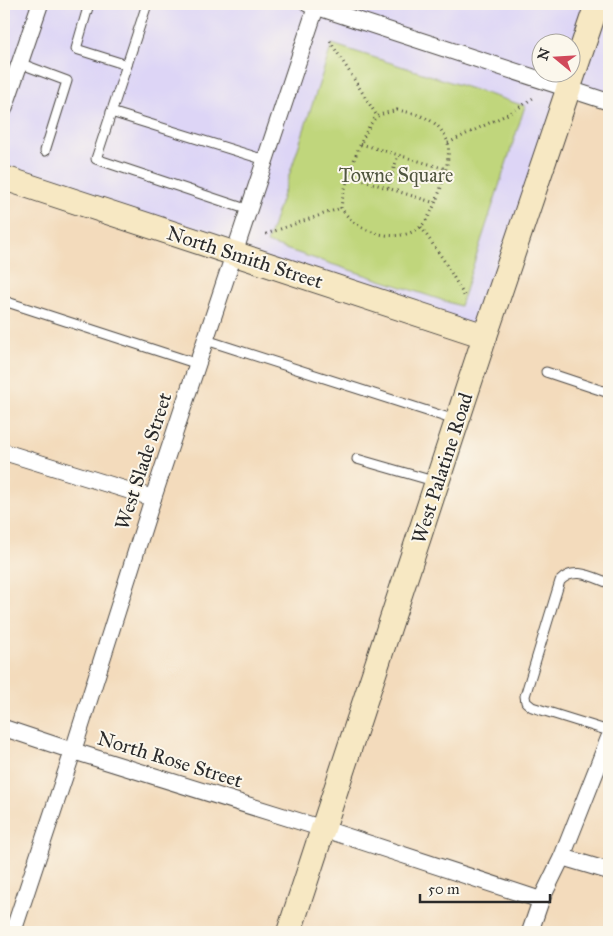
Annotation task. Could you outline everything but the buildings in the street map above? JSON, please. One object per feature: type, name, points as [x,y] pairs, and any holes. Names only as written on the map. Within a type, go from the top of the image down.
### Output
[{"type":"main road","name":"West Palatine Road","points":[[289,932],[457,420],[597,4]]},
{"type":"main road","name":"North Smith Street","points":[[4,178],[485,336]]},
{"type":"street","points":[[4,109],[40,4]]},
{"type":"street","points":[[314,5],[609,102]]},
{"type":"street","name":"West Slade Street","points":[[12,932],[73,751],[153,498],[249,210],[314,5]]},
{"type":"street","points":[[4,452],[153,498]]},
{"type":"street","name":"North Rose Street","points":[[4,728],[541,900]]},
{"type":"street","points":[[530,932],[541,900],[562,857],[607,748]]},
{"type":"street","points":[[562,857],[609,871]]},
{"type":"lane","points":[[90,4],[76,49],[127,65]]},
{"type":"lane","points":[[147,4],[96,159],[249,210]]},
{"type":"lane","points":[[19,64],[67,82],[45,152]]},
{"type":"lane","points":[[111,112],[265,160]]},
{"type":"lane","points":[[4,301],[198,364]]},
{"type":"lane","points":[[206,340],[457,420]]},
{"type":"lane","points":[[546,372],[609,393]]},
{"type":"lane","points":[[357,459],[437,482]]},
{"type":"lane","points":[[609,583],[573,573],[566,575],[560,581],[525,696],[526,702],[532,707],[609,731]]},
{"type":"path","points":[[330,41],[377,116]]},
{"type":"path","points":[[448,143],[514,111],[536,96]]},
{"type":"path","points":[[396,110],[418,113],[441,130],[448,143],[446,169],[435,203],[421,227],[402,235],[387,236],[352,221],[341,208],[342,196],[361,144],[368,128],[377,116],[396,110]]},
{"type":"path","points":[[361,144],[446,169]]},
{"type":"path","points":[[388,188],[398,155]]},
{"type":"path","points":[[349,176],[435,203]]},
{"type":"path","points":[[266,234],[341,208]]},
{"type":"path","points":[[421,227],[446,262],[466,299]]},
{"type":"shaded area","points":[[4,4],[609,4],[609,102],[569,88],[485,336],[4,178]]},
{"type":"green space","name":"Towne Square","points":[[332,44],[525,106],[460,306],[267,243]]}]
